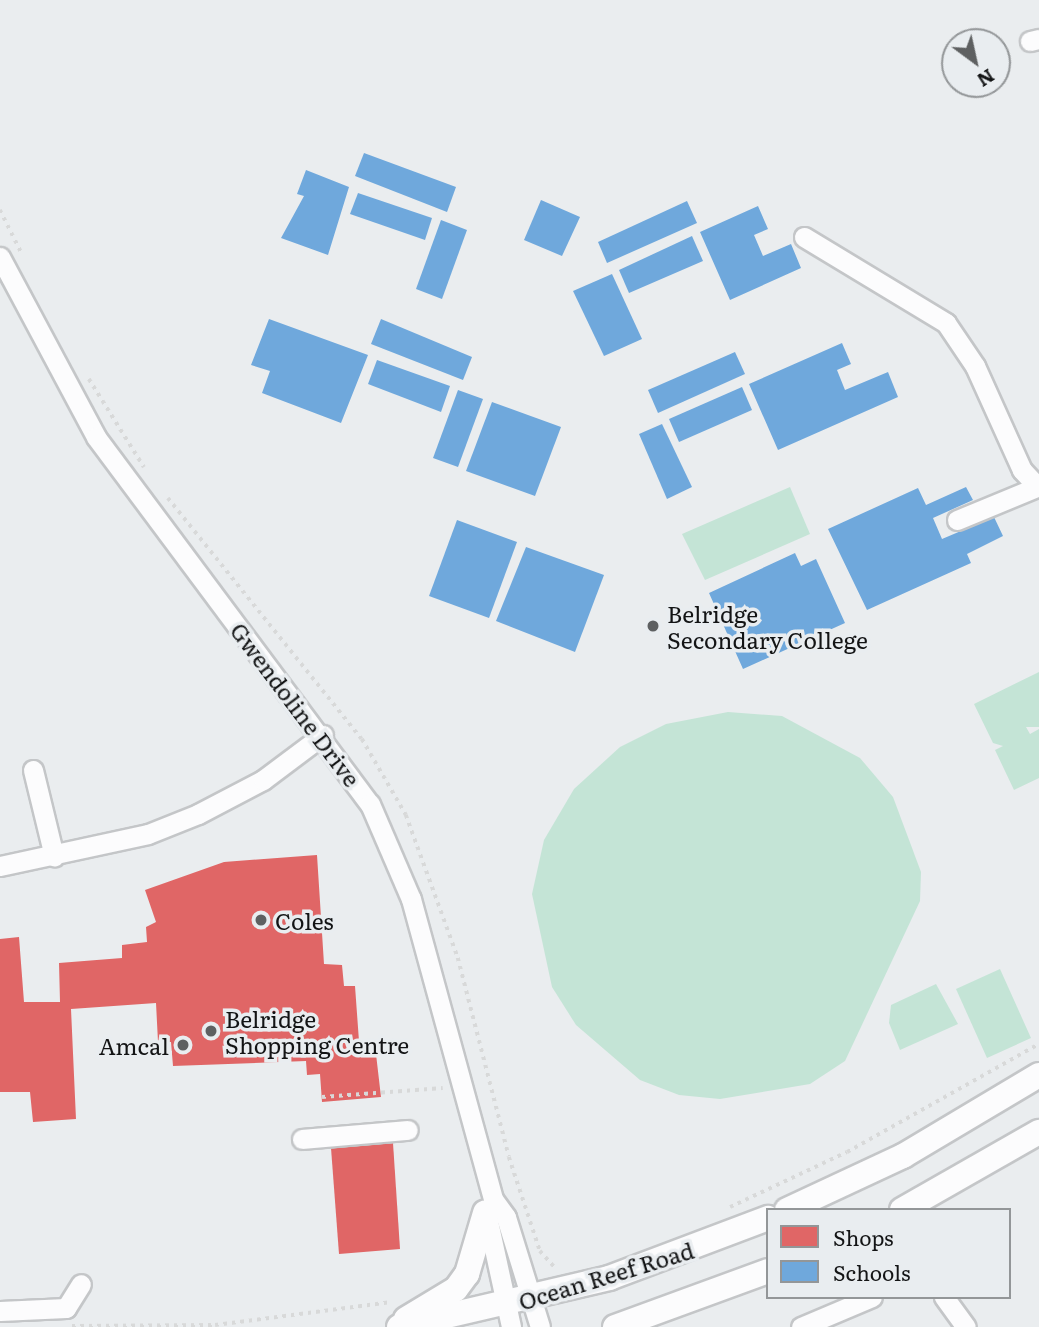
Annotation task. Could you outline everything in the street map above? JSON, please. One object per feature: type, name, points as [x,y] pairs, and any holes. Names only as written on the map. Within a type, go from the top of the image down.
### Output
[{"type":"main road","points":[[791,1208],[904,1156],[1039,1075]]},
{"type":"main road","points":[[906,1208],[1039,1132]]},
{"type":"main road","points":[[393,1327],[456,1289],[479,1248],[489,1206]]},
{"type":"main road","name":"Ocean Reef Road","points":[[399,1327],[508,1316],[530,1287],[692,1251],[766,1219]]},
{"type":"main road","points":[[615,1327],[766,1272]]},
{"type":"street","points":[[804,237],[946,323],[970,357],[1022,471],[1038,486],[957,520]]},
{"type":"street","name":"Gwendoline Drive","points":[[2,267],[96,437],[323,735],[370,804],[411,899],[489,1206],[508,1316]]},
{"type":"street","points":[[0,866],[148,834],[198,814],[263,780],[323,735]]},
{"type":"street","points":[[33,770],[54,856]]},
{"type":"street","points":[[302,1139],[408,1130]]},
{"type":"street","name":"Gwendoline Drive","points":[[489,1206],[506,1217],[530,1287],[540,1327]]},
{"type":"street","points":[[0,1311],[66,1308],[80,1284]]},
{"type":"street","points":[[801,1327],[867,1299]]},
{"type":"street","points":[[945,1299],[965,1327]]},
{"type":"path","points":[[720,1212],[847,1152],[1039,1044]]},
{"type":"path","points":[[322,1097],[447,1087],[448,1095]]},
{"type":"path","points":[[530,1287],[566,1266]]},
{"type":"path","points":[[64,1326],[215,1325],[396,1301]]},
{"type":"green space","points":[[790,487],[810,534],[705,580],[682,534]]},
{"type":"green space","points":[[1039,672],[1039,727],[1026,727],[1030,734],[1039,729],[1039,778],[1014,790],[995,750],[1003,746],[993,743],[974,704]]},
{"type":"green space","points":[[728,712],[782,716],[860,758],[893,797],[921,872],[920,901],[845,1061],[810,1084],[720,1099],[679,1095],[640,1080],[576,1025],[552,987],[532,894],[544,840],[574,789],[620,747],[666,724]]},
{"type":"green space","points":[[1000,969],[1031,1038],[987,1058],[956,989]]},
{"type":"green space","points":[[936,984],[958,1024],[900,1050],[889,1023],[891,1005]]},
{"type":"building: Shops","points":[[317,855],[324,964],[342,965],[344,986],[355,986],[360,1055],[376,1054],[381,1097],[322,1102],[320,1074],[307,1075],[306,1061],[173,1066],[171,1042],[158,1042],[156,1003],[71,1009],[76,1119],[33,1122],[30,1092],[0,1092],[0,939],[19,937],[24,1002],[60,1002],[59,963],[122,958],[122,945],[147,942],[146,927],[156,922],[145,890],[224,862]]},
{"type":"building: Shops","points":[[393,1143],[400,1249],[339,1254],[331,1148]]},
{"type":"building: Schools","points":[[364,153],[456,187],[447,212],[355,176]]},
{"type":"building: Schools","points":[[306,170],[349,187],[328,255],[281,238],[304,196],[297,194]]},
{"type":"building: Schools","points":[[358,193],[432,218],[425,240],[350,214]]},
{"type":"building: Schools","points":[[541,200],[580,217],[562,256],[524,240]]},
{"type":"building: Schools","points":[[687,201],[697,223],[607,263],[598,242]]},
{"type":"building: Schools","points":[[758,206],[768,229],[754,235],[763,256],[791,244],[801,268],[730,300],[700,232]]},
{"type":"building: Schools","points":[[441,220],[467,230],[442,299],[416,289]]},
{"type":"building: Schools","points":[[692,236],[703,261],[629,293],[619,270]]},
{"type":"building: Schools","points":[[612,274],[642,339],[604,356],[573,291]]},
{"type":"building: Schools","points":[[269,319],[368,355],[341,423],[262,393],[270,371],[251,365]]},
{"type":"building: Schools","points":[[381,319],[472,357],[463,380],[371,344]]},
{"type":"building: Schools","points":[[842,343],[851,364],[837,370],[845,390],[888,372],[898,397],[778,450],[749,384]]},
{"type":"building: Schools","points":[[735,352],[745,374],[658,413],[648,390]]},
{"type":"building: Schools","points":[[377,360],[450,386],[441,412],[368,384]]},
{"type":"building: Schools","points":[[742,387],[752,410],[679,442],[669,419]]},
{"type":"building: Schools","points":[[458,390],[483,399],[458,467],[433,458]]},
{"type":"building: Schools","points":[[492,402],[561,427],[535,496],[466,471]]},
{"type":"building: Schools","points":[[662,424],[692,487],[667,499],[639,434]]},
{"type":"building: Schools","points":[[966,487],[973,500],[933,518],[942,539],[994,517],[1003,536],[967,554],[971,563],[867,610],[828,529],[918,488],[926,505]]},
{"type":"building: Schools","points":[[457,520],[517,542],[489,618],[429,596]]},
{"type":"building: Schools","points":[[526,547],[604,575],[575,652],[496,621]]},
{"type":"building: Schools","points":[[795,553],[801,566],[816,559],[845,623],[743,669],[709,593]]},
{"type":"place","name":"Belridge Secondary College","points":[[653,626]]},
{"type":"place","name":"Coles","points":[[261,920]]},
{"type":"place","name":"Belridge Shopping Centre","points":[[211,1031]]},
{"type":"place","name":"Amcal","points":[[183,1045]]}]
